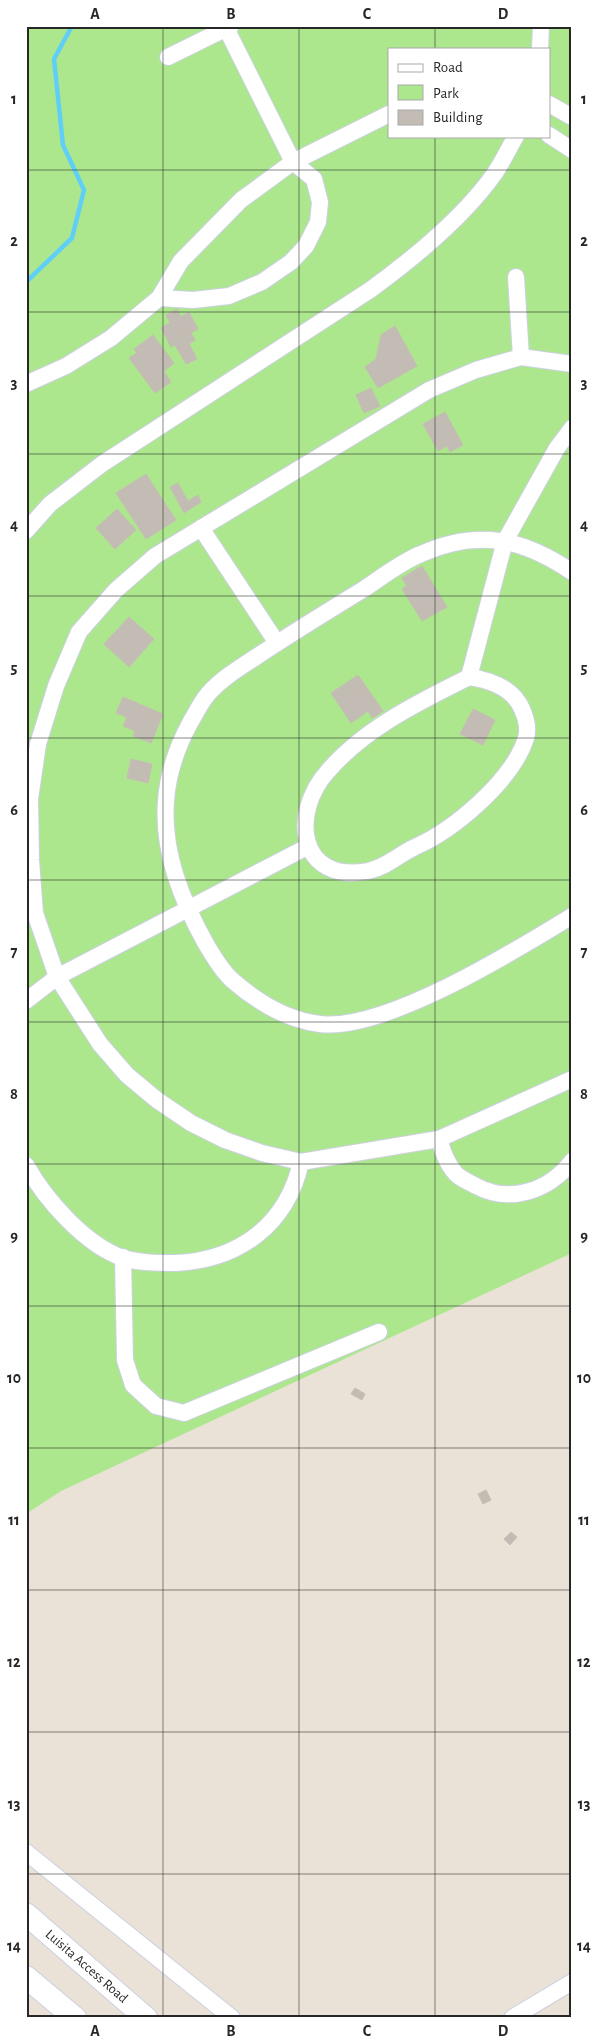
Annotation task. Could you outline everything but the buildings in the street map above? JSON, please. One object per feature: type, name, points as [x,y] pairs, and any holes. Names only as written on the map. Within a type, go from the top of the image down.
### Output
[{"type":"main road","name":"Luisita Access Road","points":[[26,1914],[146,2018]]},
{"type":"main road","points":[[26,1976],[75,2018]]},
{"type":"street","points":[[540,48],[541,26]]},
{"type":"street","points":[[159,298],[193,300],[229,296],[262,282],[290,262],[306,246],[318,222],[320,202],[314,179],[293,162],[227,27],[168,57]]},
{"type":"street","points":[[550,105],[572,117]]},
{"type":"street","points":[[26,384],[66,366],[111,338],[159,298],[181,260],[241,200],[293,162],[388,114]]},
{"type":"street","points":[[550,136],[572,150]]},
{"type":"street","points":[[26,531],[50,504],[102,464],[404,266],[452,222],[495,173],[515,138]]},
{"type":"street","points":[[516,277],[521,357]]},
{"type":"street","points":[[571,1081],[439,1139],[301,1162],[262,1154],[225,1140],[191,1123],[157,1100],[127,1075],[100,1044],[57,977],[35,913],[30,860],[30,799],[38,744],[56,686],[79,632],[116,590],[155,556],[429,390],[476,370],[521,357],[572,364]]},
{"type":"street","points":[[469,677],[505,540],[557,448],[572,428]]},
{"type":"street","points":[[201,528],[277,643]]},
{"type":"street","points":[[572,572],[552,559],[527,547],[505,540],[458,540],[419,554],[277,643],[225,678],[206,696],[178,746],[169,777],[166,804],[167,835],[173,870],[187,910],[212,954],[230,978],[287,1016],[321,1024],[351,1023],[383,1015],[509,954],[572,916]]},
{"type":"street","points":[[469,677],[482,679],[508,690],[519,703],[527,721],[527,737],[507,773],[484,798],[426,842],[405,852],[387,865],[367,871],[351,872],[332,868],[317,859],[307,847],[305,832],[309,803],[314,790],[327,771],[343,755],[386,723],[469,677]]},
{"type":"street","points":[[26,1001],[57,977],[307,847]]},
{"type":"street","points":[[439,1139],[448,1163],[458,1176],[486,1191],[503,1194],[518,1194],[549,1183],[563,1173],[572,1161]]},
{"type":"street","points":[[26,1165],[48,1198],[64,1216],[91,1239],[123,1258],[158,1264],[212,1259],[249,1241],[277,1216],[296,1184],[301,1162]]},
{"type":"street","points":[[123,1258],[124,1360],[133,1385],[156,1406],[184,1413],[379,1332]]},
{"type":"street","points":[[26,1852],[232,2018]]},
{"type":"street","points":[[512,2018],[572,1982]]},
{"type":"green space","points":[[26,26],[572,26],[572,1253],[61,1491],[26,1514]]},
{"type":"waterway","points":[[26,282],[72,238],[84,190],[63,145],[54,59],[72,26]]}]
